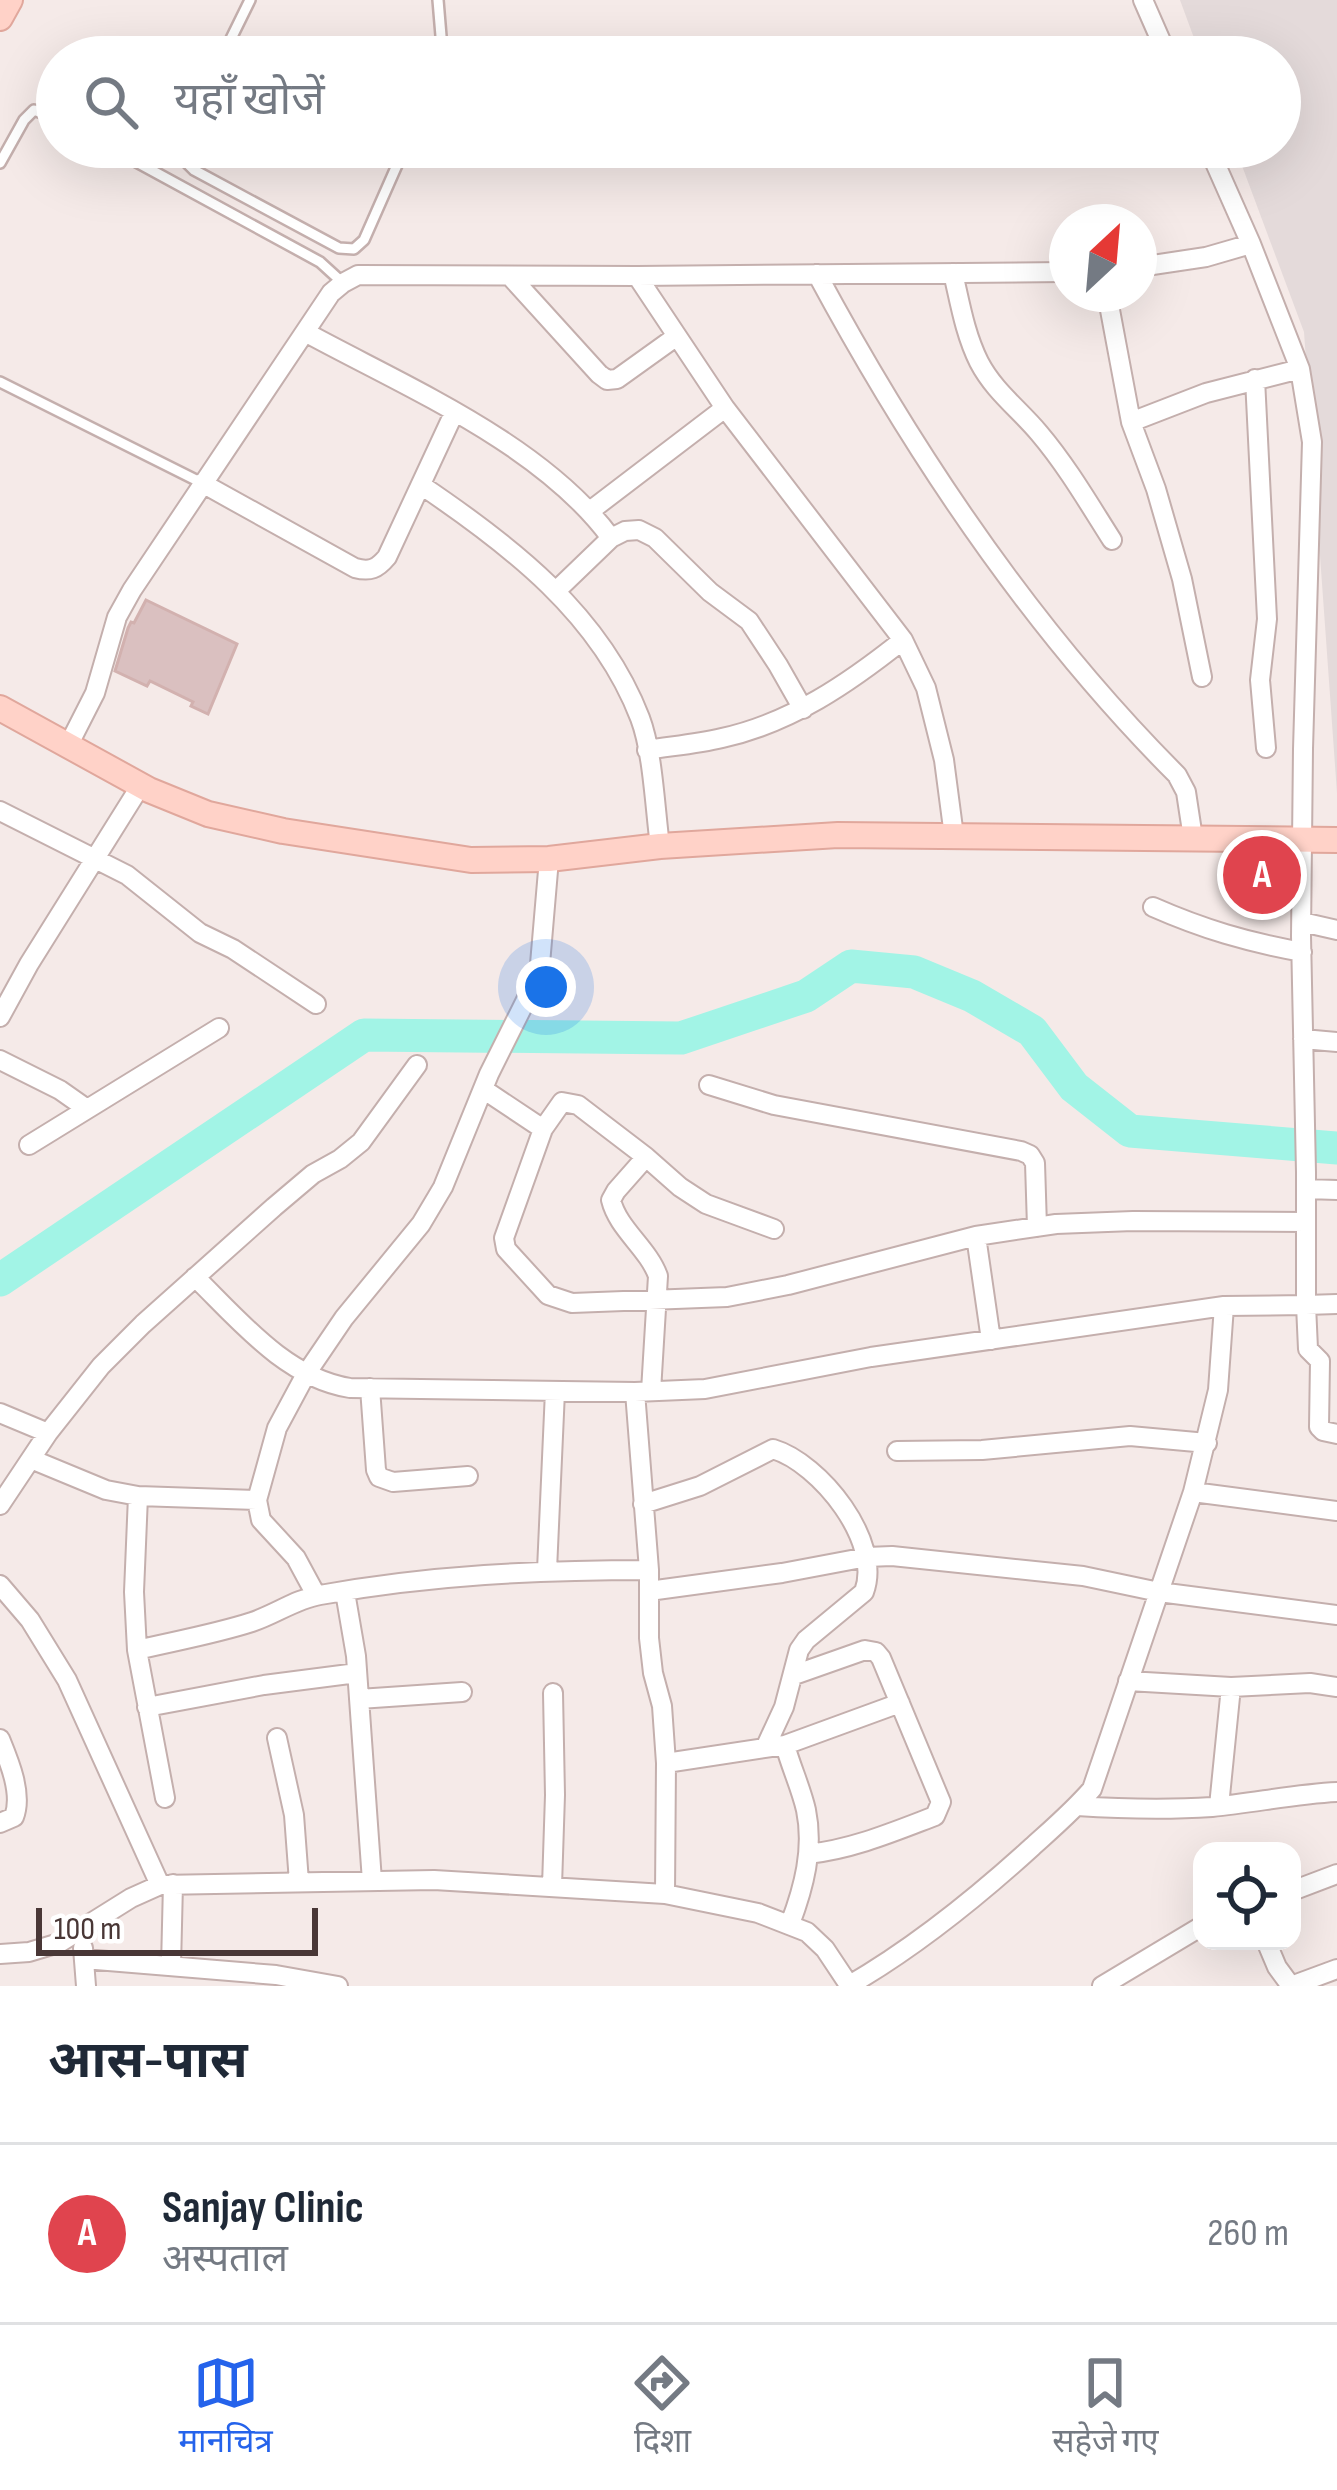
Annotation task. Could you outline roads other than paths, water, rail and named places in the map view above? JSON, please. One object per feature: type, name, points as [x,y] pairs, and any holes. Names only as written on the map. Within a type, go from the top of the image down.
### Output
[{"type":"street","points":[[0,18],[10,0]]},
{"type":"street","points":[[1143,0],[1159,36]]},
{"type":"street","points":[[1217,168],[1300,369],[1312,442],[1303,749],[1306,1305],[1308,1349],[1320,1361],[1319,1426],[1337,1434]]},
{"type":"street","points":[[1157,264],[1251,244]]},
{"type":"street","points":[[68,746],[94,693],[124,604],[331,293],[358,275],[1049,272]]},
{"type":"street","points":[[953,273],[967,334],[980,365],[1064,464],[1112,540]]},
{"type":"street","points":[[817,274],[869,370],[1012,582],[1080,669],[1177,776],[1186,792],[1193,838]]},
{"type":"street","points":[[510,276],[607,380],[617,379],[677,336]]},
{"type":"street","points":[[638,276],[725,408],[903,640],[926,688],[944,760],[954,836]]},
{"type":"street","points":[[1110,312],[1131,422],[1182,579],[1202,677]]},
{"type":"street","points":[[305,332],[509,445],[590,511],[610,538]]},
{"type":"street","points":[[1131,422],[1206,393],[1300,369]]},
{"type":"street","points":[[1255,379],[1267,620],[1260,680],[1266,748]]},
{"type":"street","points":[[590,511],[725,408]]},
{"type":"street","points":[[202,482],[367,571],[379,567],[387,556],[454,413]]},
{"type":"street","points":[[421,485],[484,527],[557,590],[588,628],[641,720],[660,846]]},
{"type":"street","points":[[557,590],[610,538],[639,530],[655,538],[710,592],[748,621],[803,709]]},
{"type":"street","points":[[647,750],[724,738],[770,724],[858,676],[903,640]]},
{"type":"street","points":[[0,708],[141,785],[208,814],[284,831],[471,860],[549,859],[660,846],[838,835],[1337,840]]},
{"type":"street","points":[[0,1017],[141,785]]},
{"type":"street","points":[[3,819],[127,875],[200,933],[316,1004]]},
{"type":"street","points":[[316,1595],[296,1558],[261,1520],[257,1500],[278,1429],[306,1374],[344,1318],[422,1224],[443,1187],[486,1082],[532,988],[543,944],[549,859]]},
{"type":"street","points":[[1153,907],[1241,941],[1302,952]]},
{"type":"street","points":[[1302,922],[1337,930]]},
{"type":"street","points":[[29,1145],[218,1028]]},
{"type":"street","points":[[1303,1039],[1337,1042]]},
{"type":"street","points":[[0,1060],[87,1109]]},
{"type":"street","points":[[0,1504],[101,1366],[313,1174],[361,1142],[417,1065]]},
{"type":"street","points":[[486,1082],[543,1129]]},
{"type":"street","points":[[709,1085],[774,1105],[1021,1150],[1035,1163],[1037,1227]]},
{"type":"street","points":[[774,1229],[706,1204],[578,1106],[562,1102],[543,1129],[504,1238],[506,1249],[548,1295],[572,1303],[727,1297],[976,1236],[1037,1227],[1133,1221],[1306,1222]]},
{"type":"street","points":[[646,1157],[611,1200],[658,1276],[643,1392],[643,1504],[649,1638],[662,1706],[666,1763],[665,1894]]},
{"type":"street","points":[[1306,1180],[1337,1190]]},
{"type":"street","points":[[976,1236],[991,1340]]},
{"type":"street","points":[[195,1277],[257,1336],[306,1374],[326,1384],[370,1388],[643,1392],[705,1388],[825,1365],[1224,1306],[1337,1304]]},
{"type":"street","points":[[0,1954],[59,1943],[131,1898],[167,1885],[434,1880],[665,1894],[758,1913],[807,1932],[825,1949],[848,1986],[880,1978],[989,1886],[1092,1789],[1208,1443],[1219,1390],[1224,1306]]},
{"type":"street","points":[[370,1388],[380,1477],[393,1482],[468,1476]]},
{"type":"street","points":[[547,1570],[555,1391]]},
{"type":"street","points":[[0,1413],[48,1433]]},
{"type":"street","points":[[896,1451],[982,1450],[1130,1436],[1208,1443]]},
{"type":"street","points":[[643,1504],[700,1486],[773,1449],[790,1456],[821,1482],[860,1532],[867,1556],[864,1592],[806,1640],[795,1659],[775,1746],[806,1811],[806,1878],[790,1924]]},
{"type":"street","points":[[31,1459],[106,1490],[138,1496],[257,1500]]},
{"type":"street","points":[[1193,1492],[1337,1511]]},
{"type":"street","points":[[138,1496],[137,1650],[165,1798]]},
{"type":"street","points":[[649,1591],[867,1556],[1083,1576],[1159,1592],[1337,1615]]},
{"type":"street","points":[[137,1650],[255,1621],[316,1595],[458,1576],[649,1570]]},
{"type":"street","points":[[0,1585],[30,1620],[68,1680],[167,1885],[171,1966]]},
{"type":"street","points":[[345,1592],[357,1673],[372,1881]]},
{"type":"street","points":[[794,1675],[869,1650],[881,1658],[941,1802],[935,1816],[842,1850],[808,1854]]},
{"type":"street","points":[[147,1707],[263,1684],[357,1673]]},
{"type":"street","points":[[1128,1681],[1337,1688]]},
{"type":"street","points":[[1219,1806],[1231,1687]]},
{"type":"street","points":[[359,1699],[462,1692]]},
{"type":"street","points":[[552,1886],[553,1694]]},
{"type":"street","points":[[666,1763],[775,1746],[899,1703]]},
{"type":"street","points":[[277,1738],[294,1815],[299,1882]]},
{"type":"street","points":[[0,1739],[18,1808],[14,1817],[0,1823]]},
{"type":"street","points":[[1077,1806],[1132,1810],[1219,1806],[1337,1792]]},
{"type":"street","points":[[1301,1888],[1337,1874]]},
{"type":"street","points":[[82,1931],[86,1986]]},
{"type":"street","points":[[1102,1986],[1193,1931]]},
{"type":"street","points":[[1270,1950],[1291,1986],[1337,1969]]},
{"type":"street","points":[[84,1959],[338,1986]]},
{"type":"lane","points":[[232,36],[250,0]]},
{"type":"lane","points":[[438,0],[441,36]]},
{"type":"lane","points":[[0,163],[24,120],[36,111]]},
{"type":"lane","points":[[148,168],[320,262],[343,283]]},
{"type":"lane","points":[[192,168],[339,248],[354,249],[364,240],[396,168]]},
{"type":"lane","points":[[0,382],[202,482]]},
{"type":"waterway","points":[[0,1280],[364,1035],[681,1038],[806,996],[851,966],[914,972],[972,996],[1032,1031],[1074,1087],[1130,1131],[1337,1148]]},
{"type":"place","name":"Sanjay Clinic","points":[[1262,875]]}]
